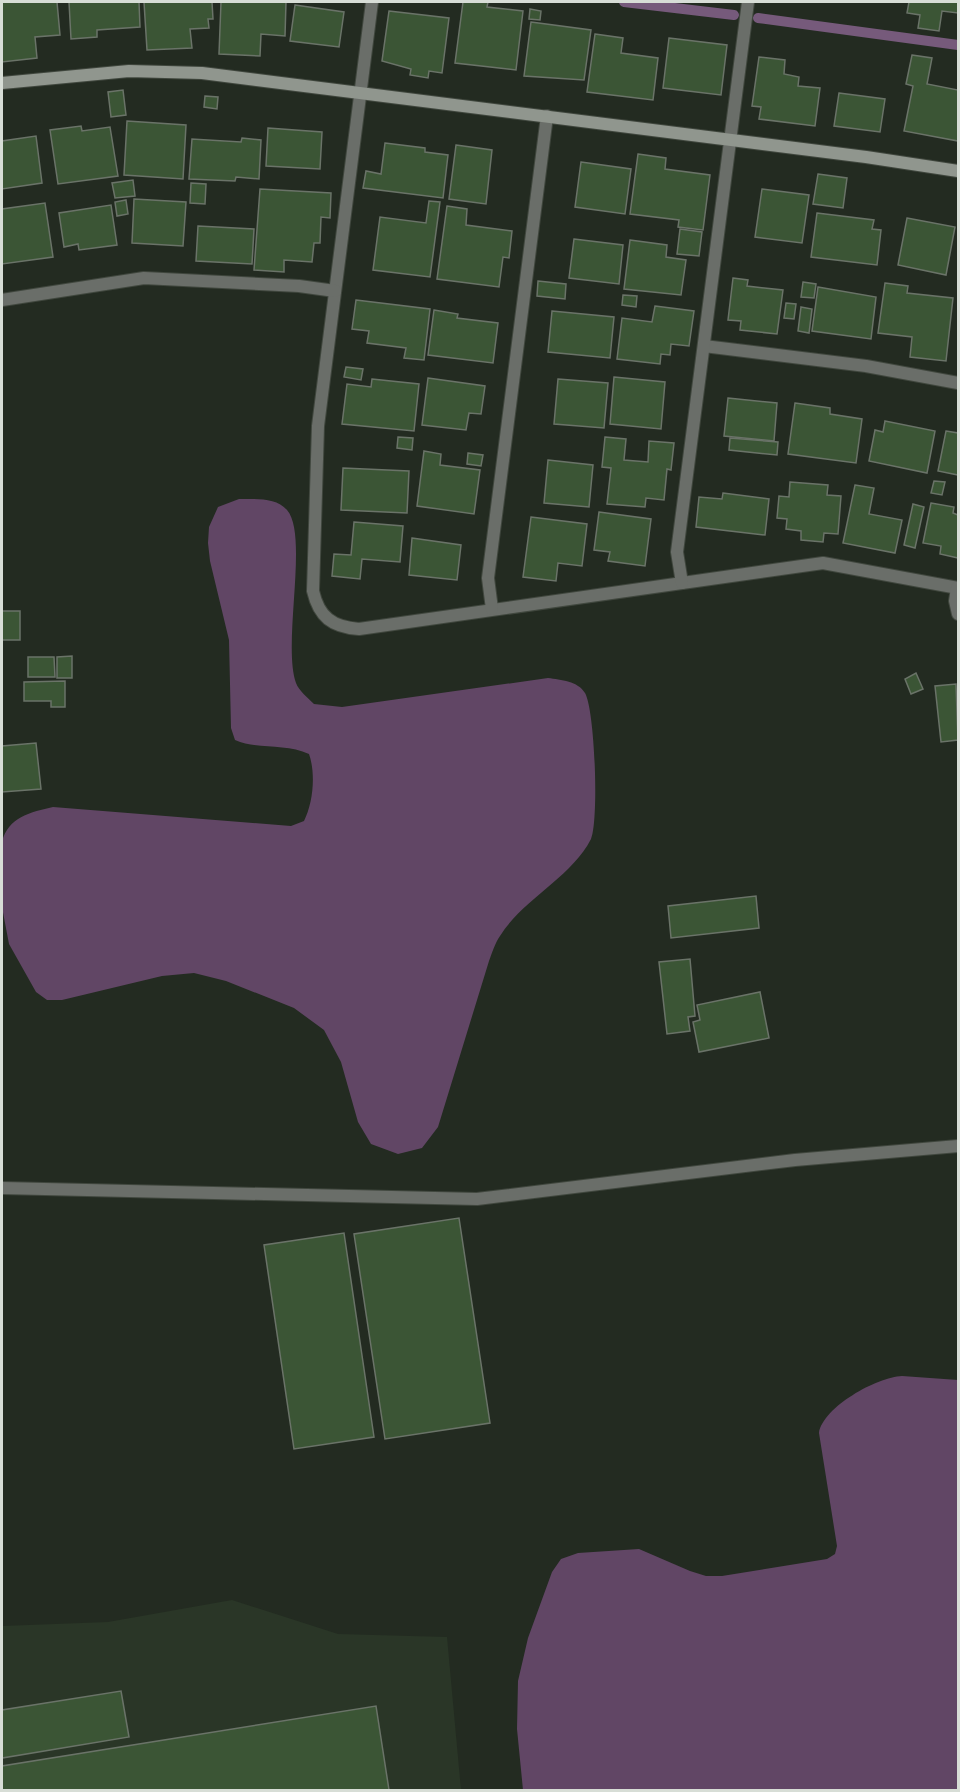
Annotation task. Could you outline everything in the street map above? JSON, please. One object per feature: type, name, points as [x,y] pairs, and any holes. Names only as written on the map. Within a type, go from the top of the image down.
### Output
[{"type":"street","points":[[372,2],[318,426],[313,591],[317,607],[327,621],[342,628],[358,629],[823,563],[958,588],[955,601],[958,614]]},
{"type":"street","points":[[682,583],[677,552],[748,2]]},
{"type":"street","points":[[2,83],[154,70],[202,74],[547,116],[897,161],[958,171]]},
{"type":"street","points":[[492,609],[488,578],[547,116]]},
{"type":"street","points":[[2,300],[144,278],[299,286],[335,291]]},
{"type":"street","points":[[704,346],[875,367],[958,383]]},
{"type":"street","points":[[2,1188],[477,1199],[795,1160],[958,1146]]},
{"type":"shaded area","points":[[239,499],[277,503],[287,510],[293,523],[296,565],[292,665],[297,686],[314,704],[342,707],[548,678],[578,686],[585,693],[588,703],[593,742],[595,789],[591,839],[572,865],[521,911],[498,939],[489,961],[438,1127],[422,1148],[398,1154],[371,1144],[358,1122],[341,1062],[324,1030],[294,1008],[226,981],[194,973],[162,976],[62,1000],[47,1000],[36,992],[9,944],[2,907],[2,842],[9,827],[29,814],[53,807],[291,826],[304,821],[310,806],[312,788],[309,754],[235,740],[231,728],[229,640],[210,561],[208,543],[209,527],[218,507]]},
{"type":"shaded area","points":[[902,1376],[958,1380],[958,1790],[523,1790],[517,1729],[518,1681],[528,1638],[552,1572],[561,1559],[578,1553],[639,1549],[690,1571],[706,1576],[722,1576],[827,1559],[835,1554],[837,1546],[819,1433],[823,1423],[830,1413],[853,1395],[879,1382]]},
{"type":"shaded area","points":[[232,1600],[338,1634],[447,1637],[461,1790],[2,1790],[2,1626],[108,1622]]},
{"type":"building","points":[[2,2],[57,2],[60,35],[35,37],[37,58],[2,62]]},
{"type":"building","points":[[69,2],[139,2],[140,27],[97,30],[97,37],[71,39]]},
{"type":"building","points":[[144,2],[212,2],[213,19],[208,19],[209,28],[190,29],[192,48],[147,50]]},
{"type":"building","points":[[221,2],[286,2],[285,36],[261,34],[260,56],[219,54]]},
{"type":"building","points":[[463,2],[488,2],[487,7],[523,11],[516,70],[455,63]]},
{"type":"building","points":[[909,2],[958,2],[958,13],[942,11],[939,31],[918,28],[920,15],[907,13]]},
{"type":"building","points":[[295,5],[344,12],[339,47],[290,41]]},
{"type":"building","points":[[530,9],[541,11],[540,20],[529,19]]},
{"type":"building","points":[[389,11],[449,18],[442,73],[429,71],[428,78],[410,75],[411,69],[382,61]]},
{"type":"building","points":[[531,22],[591,30],[584,80],[524,76]]},
{"type":"building","points":[[595,34],[623,38],[621,53],[658,58],[653,100],[587,92]]},
{"type":"building","points":[[669,38],[727,45],[721,95],[663,88]]},
{"type":"building","points":[[912,55],[932,58],[927,84],[958,90],[958,141],[904,131],[913,86],[906,84]]},
{"type":"building","points":[[759,57],[785,60],[784,74],[799,77],[798,86],[820,88],[815,126],[759,119],[761,107],[752,106]]},
{"type":"building","points":[[123,90],[126,115],[111,117],[108,92]]},
{"type":"building","points":[[839,93],[885,99],[880,132],[834,126]]},
{"type":"building","points":[[205,96],[218,97],[217,109],[204,107]]},
{"type":"building","points":[[127,121],[186,125],[183,179],[124,175]]},
{"type":"building","points":[[81,126],[82,131],[110,127],[118,176],[58,184],[50,130]]},
{"type":"building","points":[[268,128],[322,132],[320,169],[266,166]]},
{"type":"building","points":[[36,136],[42,183],[2,189],[2,141]]},
{"type":"building","points":[[242,138],[261,140],[259,179],[236,177],[235,181],[189,179],[192,139],[241,142]]},
{"type":"building","points":[[385,143],[425,148],[425,152],[448,155],[443,198],[363,188],[366,171],[381,174]]},
{"type":"building","points":[[456,145],[492,150],[486,204],[449,199]]},
{"type":"building","points":[[638,154],[666,158],[665,169],[710,175],[703,230],[678,227],[679,220],[630,214]]},
{"type":"building","points":[[581,162],[631,169],[625,214],[575,207]]},
{"type":"building","points":[[818,174],[847,178],[843,208],[813,204]]},
{"type":"building","points":[[133,180],[135,196],[115,198],[112,183]]},
{"type":"building","points":[[191,183],[206,184],[205,204],[190,203]]},
{"type":"building","points":[[260,189],[331,193],[330,218],[321,217],[320,243],[314,243],[312,262],[284,260],[284,272],[254,270]]},
{"type":"building","points":[[762,189],[809,195],[802,243],[755,237]]},
{"type":"building","points":[[134,199],[186,202],[183,246],[132,243]]},
{"type":"building","points":[[126,200],[128,214],[117,216],[115,202]]},
{"type":"building","points":[[429,201],[440,202],[430,277],[373,270],[380,217],[426,223]]},
{"type":"building","points":[[45,203],[53,257],[2,264],[2,209]]},
{"type":"building","points":[[111,205],[117,245],[79,250],[78,244],[64,247],[59,213]]},
{"type":"building","points":[[447,206],[467,209],[466,225],[512,231],[509,258],[503,257],[499,287],[437,279]]},
{"type":"building","points":[[817,213],[874,220],[872,229],[881,230],[877,265],[811,257]]},
{"type":"building","points":[[907,218],[955,227],[946,275],[898,265]]},
{"type":"building","points":[[198,226],[254,229],[252,264],[196,261]]},
{"type":"building","points":[[680,229],[702,232],[699,256],[677,254]]},
{"type":"building","points":[[574,239],[623,245],[619,284],[569,278]]},
{"type":"building","points":[[630,240],[667,245],[666,257],[686,260],[681,295],[624,289]]},
{"type":"building","points":[[733,278],[748,280],[747,286],[783,290],[777,334],[740,330],[741,321],[728,320]]},
{"type":"building","points":[[538,281],[566,284],[565,299],[537,296]]},
{"type":"building","points":[[803,282],[816,284],[814,298],[801,297]]},
{"type":"building","points":[[885,283],[908,286],[907,293],[953,298],[946,361],[910,357],[912,337],[878,333]]},
{"type":"building","points":[[818,287],[876,297],[871,339],[812,331]]},
{"type":"building","points":[[623,295],[637,296],[636,307],[622,305]]},
{"type":"building","points":[[356,300],[430,309],[424,360],[404,358],[406,348],[367,343],[369,331],[352,329]]},
{"type":"building","points":[[786,303],[796,304],[794,319],[784,318]]},
{"type":"building","points":[[655,306],[694,311],[689,346],[671,344],[670,355],[661,354],[660,364],[617,359],[622,318],[652,322]]},
{"type":"building","points":[[801,307],[812,309],[809,333],[798,331]]},
{"type":"building","points":[[434,310],[458,314],[457,318],[498,323],[493,363],[428,355]]},
{"type":"building","points":[[552,311],[614,317],[610,358],[548,352]]},
{"type":"building","points":[[346,367],[363,369],[361,380],[344,377]]},
{"type":"building","points":[[614,377],[665,382],[661,429],[610,424]]},
{"type":"building","points":[[428,378],[485,386],[481,414],[469,413],[466,430],[422,425]]},
{"type":"building","points":[[372,379],[419,384],[414,431],[342,424],[347,384],[371,387]]},
{"type":"building","points":[[558,379],[608,383],[604,428],[554,424]]},
{"type":"building","points":[[728,398],[777,403],[774,441],[724,436]]},
{"type":"building","points":[[795,403],[830,408],[830,414],[862,419],[856,463],[788,454]]},
{"type":"building","points":[[885,421],[935,431],[927,473],[869,461],[875,430],[883,432]]},
{"type":"building","points":[[946,431],[958,433],[958,475],[938,471]]},
{"type":"building","points":[[398,437],[413,438],[412,450],[397,448]]},
{"type":"building","points":[[605,437],[626,439],[624,460],[648,462],[649,441],[674,443],[671,470],[667,469],[664,500],[646,498],[645,507],[607,504],[611,468],[602,467]]},
{"type":"building","points":[[730,438],[778,442],[777,455],[729,450]]},
{"type":"building","points":[[424,451],[441,454],[440,465],[480,470],[474,514],[417,506]]},
{"type":"building","points":[[468,453],[483,455],[481,466],[467,464]]},
{"type":"building","points":[[548,460],[593,465],[589,507],[544,503]]},
{"type":"building","points":[[343,468],[409,471],[407,513],[341,510]]},
{"type":"building","points":[[934,481],[945,482],[942,495],[931,493]]},
{"type":"building","points":[[790,482],[828,485],[827,495],[841,496],[838,534],[824,533],[823,542],[801,540],[801,531],[786,529],[787,519],[777,518],[779,496],[789,497]]},
{"type":"building","points":[[855,485],[874,488],[869,514],[902,520],[895,553],[843,543]]},
{"type":"building","points":[[723,493],[769,499],[765,535],[696,527],[699,497],[722,499]]},
{"type":"building","points":[[931,503],[954,507],[953,513],[958,515],[958,558],[940,554],[941,546],[923,543]]},
{"type":"building","points":[[913,504],[924,507],[915,548],[904,545]]},
{"type":"building","points":[[599,512],[651,519],[645,566],[608,561],[610,552],[594,550]]},
{"type":"building","points":[[531,517],[587,524],[582,566],[558,563],[556,581],[523,577]]},
{"type":"building","points":[[354,522],[403,526],[400,562],[362,559],[360,579],[332,576],[334,554],[351,555]]},
{"type":"building","points":[[412,538],[461,545],[457,580],[409,575]]},
{"type":"building","points":[[2,611],[20,611],[20,640],[2,640]]},
{"type":"building","points":[[72,656],[72,678],[57,678],[57,657]]},
{"type":"building","points":[[28,657],[54,657],[55,677],[28,677]]},
{"type":"building","points":[[916,673],[923,689],[911,694],[905,679]]},
{"type":"building","points":[[65,681],[65,707],[51,707],[51,701],[24,701],[24,682]]},
{"type":"building","points":[[956,684],[958,740],[941,742],[935,686]]},
{"type":"building","points":[[36,743],[41,789],[2,792],[2,746]]},
{"type":"building","points":[[756,896],[759,928],[671,938],[668,906]]},
{"type":"building","points":[[690,959],[695,1016],[688,1017],[690,1031],[667,1034],[659,962]]},
{"type":"building","points":[[760,992],[769,1038],[699,1052],[693,1022],[700,1020],[697,1005]]},
{"type":"building","points":[[459,1218],[490,1423],[385,1439],[354,1234]]},
{"type":"building","points":[[344,1233],[374,1437],[294,1449],[264,1245]]},
{"type":"building","points":[[121,1691],[129,1737],[2,1758],[2,1710]]},
{"type":"building","points":[[376,1706],[389,1790],[2,1790],[2,1766]]},
{"type":"waterway","points":[[624,2],[734,15]]},
{"type":"waterway","points":[[758,18],[958,45]]}]
